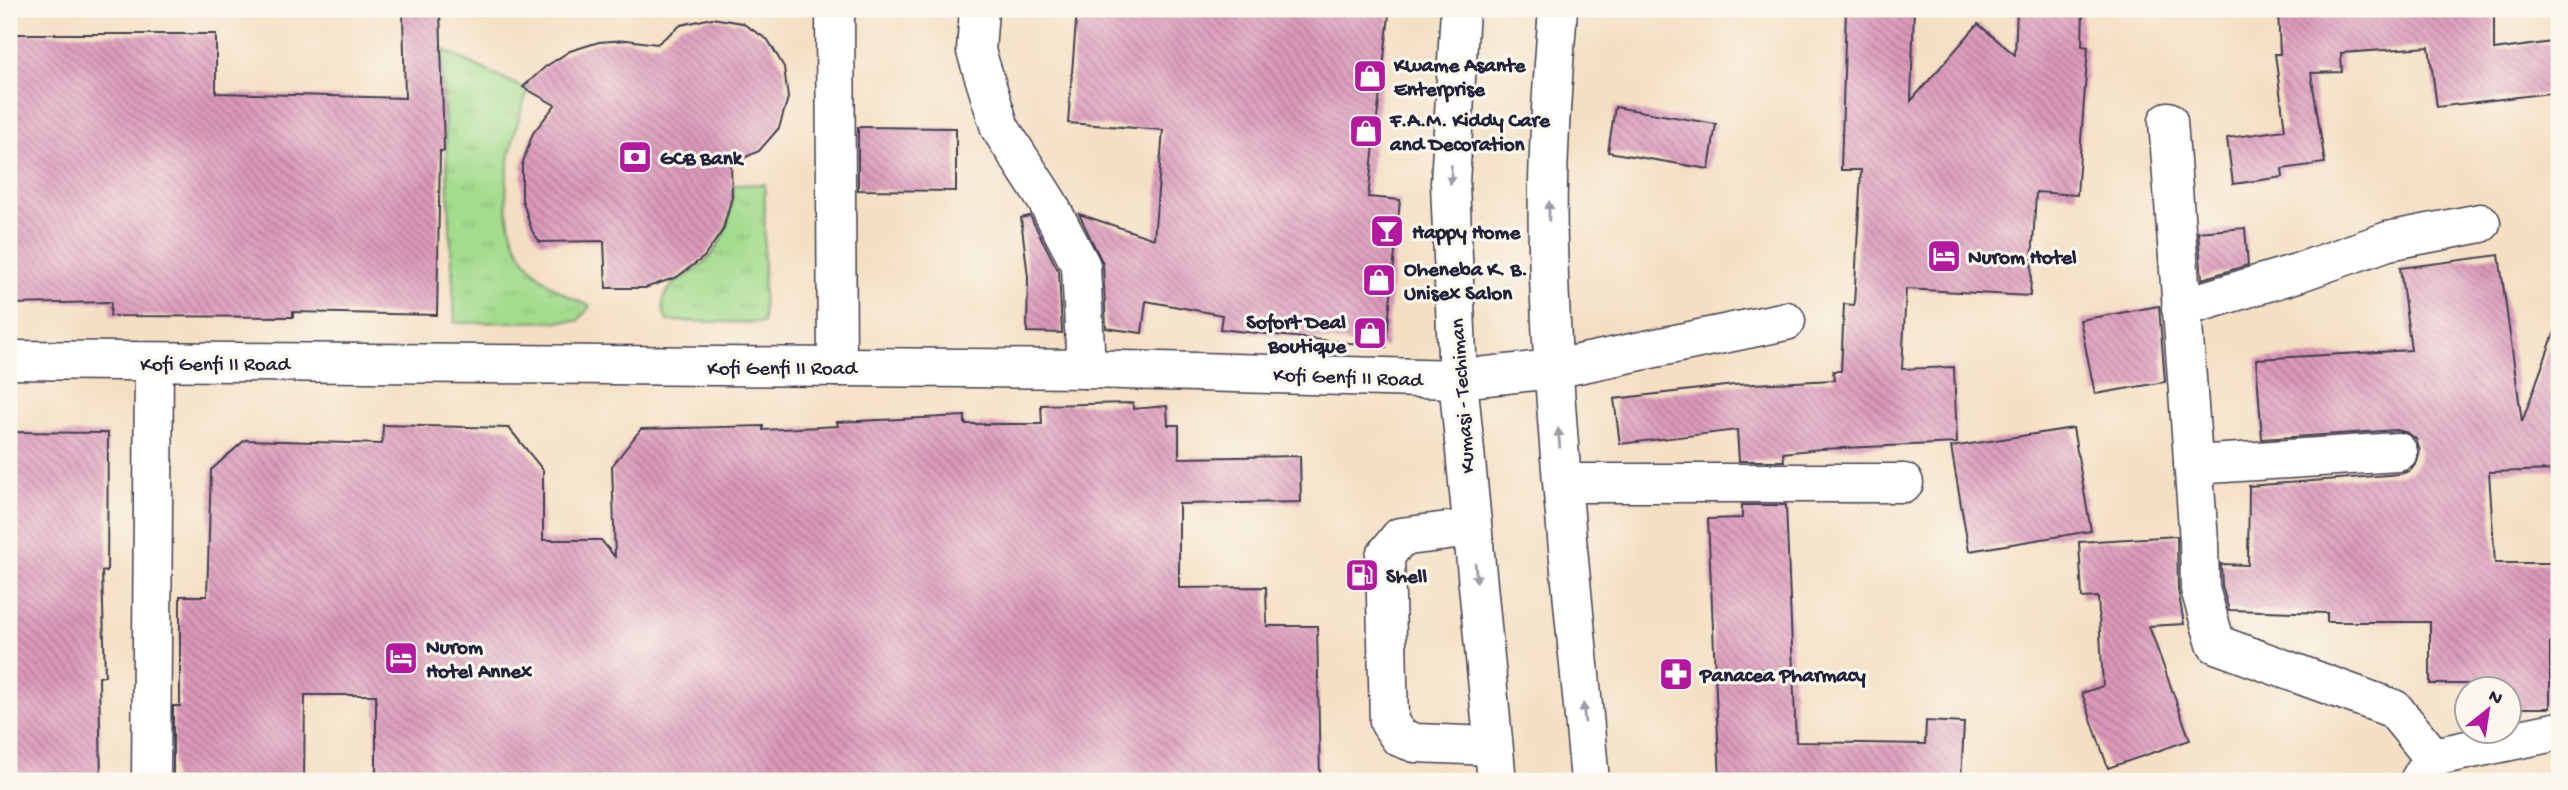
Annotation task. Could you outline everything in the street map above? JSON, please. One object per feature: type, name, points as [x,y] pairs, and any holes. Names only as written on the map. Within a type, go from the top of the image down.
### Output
[{"type":"main road","points":[[835,9],[837,367]]},
{"type":"main road","points":[[979,9],[976,51],[1000,128],[1046,201],[1081,265],[1086,369]]},
{"type":"main road","name":"Kumasi - Techiman","points":[[1461,9],[1450,183],[1458,379],[1495,763]]},
{"type":"main road","points":[[1558,9],[1550,104],[1548,245],[1554,369],[1590,781]]},
{"type":"main road","points":[[2168,121],[2200,589],[2217,644],[2394,709],[2426,769],[2559,731]]},
{"type":"main road","points":[[2181,308],[2297,274],[2388,240],[2482,223]]},
{"type":"main road","name":"Kofi Genfi II Road","points":[[9,360],[1086,369],[1458,379],[1554,369],[1786,321]]},
{"type":"main road","points":[[151,781],[154,363]]},
{"type":"main road","points":[[2193,465],[2398,452]]},
{"type":"main road","points":[[1563,483],[1904,483]]},
{"type":"main road","points":[[1472,528],[1399,537],[1385,556],[1389,722],[1399,737],[1495,763]]},
{"type":"green space","points":[[441,49],[528,90],[510,156],[506,187],[508,216],[516,244],[532,268],[556,289],[590,306],[578,321],[455,323]]},
{"type":"green space","points":[[765,184],[763,323],[667,321],[663,309],[668,291],[702,265],[721,241],[728,223],[734,185]]},
{"type":"building","points":[[440,9],[444,151],[440,151],[437,315],[293,312],[293,317],[110,316],[111,302],[10,304],[9,170],[15,170],[15,34],[216,34],[216,93],[405,98],[403,10]]},
{"type":"building","points":[[1077,9],[1339,9],[1389,15],[1368,197],[1400,200],[1386,347],[1220,329],[1222,315],[1146,301],[1142,333],[1106,328],[1103,264],[1079,214],[1154,239],[1163,130],[1068,123]]},
{"type":"building","points":[[1846,9],[1914,9],[1911,101],[1978,24],[2015,55],[2017,9],[2083,9],[2082,46],[2088,47],[2077,195],[2036,192],[2030,296],[1906,289],[1902,369],[1954,367],[1957,443],[1820,449],[1783,453],[1784,461],[1739,461],[1737,430],[1620,444],[1614,399],[1734,385],[1834,380],[1833,371],[1841,371],[1844,304],[1854,305],[1861,170],[1841,170]]},
{"type":"building","points":[[2278,9],[2494,9],[2494,50],[2552,42],[2559,92],[2437,107],[2429,47],[2341,53],[2342,72],[2311,73],[2325,163],[2282,169],[2283,177],[2233,184],[2227,138],[2285,130],[2275,54],[2280,54]]},
{"type":"building","name":"GCB Bank","points":[[712,18],[742,23],[768,40],[784,67],[788,98],[779,128],[759,151],[731,164],[732,197],[723,230],[704,257],[677,277],[645,288],[606,288],[604,241],[540,242],[532,231],[522,199],[522,165],[533,133],[555,105],[523,87],[545,67],[570,51],[599,42],[627,40],[657,44],[681,25]]},
{"type":"building","points":[[1615,107],[1716,124],[1709,169],[1608,152]]},
{"type":"building","points":[[858,127],[956,128],[956,191],[858,190]]},
{"type":"building","points":[[1030,216],[1059,272],[1062,333],[1027,332],[1028,277],[1021,218]]},
{"type":"building","points":[[2245,228],[2248,265],[2202,279],[2198,232]]},
{"type":"building","points":[[2499,255],[2522,422],[2555,331],[2559,332],[2559,470],[2489,472],[2495,563],[2559,563],[2559,641],[2550,643],[2550,708],[2522,708],[2522,674],[2452,674],[2452,684],[2430,684],[2430,622],[2327,622],[2327,613],[2229,610],[2222,586],[2221,564],[2248,565],[2249,486],[2400,474],[2410,471],[2417,462],[2420,451],[2416,439],[2397,430],[2262,439],[2256,359],[2411,350],[2400,268]]},
{"type":"building","points":[[2159,306],[2165,382],[2095,394],[2080,320]]},
{"type":"building","points":[[1133,403],[1133,409],[1167,406],[1168,425],[1179,425],[1179,458],[1300,456],[1301,502],[1179,504],[1179,588],[1266,587],[1267,626],[1317,626],[1320,781],[376,781],[376,695],[305,695],[304,781],[173,781],[173,706],[180,706],[180,596],[207,596],[211,470],[245,440],[382,444],[383,425],[509,428],[543,470],[543,540],[601,540],[615,557],[612,466],[641,429],[763,426],[763,430],[838,426],[837,422],[965,416],[965,424],[1042,424],[1041,405]]},
{"type":"building","points":[[2073,428],[2091,531],[1969,551],[1951,447]]},
{"type":"building","points":[[9,432],[108,433],[107,572],[102,571],[105,676],[99,677],[101,781],[9,781]]},
{"type":"building","points":[[1742,505],[1786,505],[1796,742],[1925,744],[1926,721],[1964,723],[1961,781],[1839,781],[1839,778],[1720,781],[1708,519],[1742,518]]},
{"type":"building","points":[[2177,536],[2178,590],[2184,624],[2149,626],[2190,740],[2108,768],[2082,693],[2103,686],[2098,597],[2082,598],[2079,542]]},
{"type":"place","name":"Kwame Asante Enterprise","points":[[1370,76]]},
{"type":"place","name":"F.A.M. Kiddy Care and Decoration","points":[[1366,131]]},
{"type":"place","name":"GCB Bank","points":[[635,157]]},
{"type":"place","name":"Happy Home","points":[[1387,231]]},
{"type":"place","name":"Nurom Hotel","points":[[1944,256]]},
{"type":"place","name":"Oheneba K. B. Unisex Salon","points":[[1379,280]]},
{"type":"place","name":"Sofort Deal Boutique","points":[[1370,333]]},
{"type":"place","name":"Shell","points":[[1362,575]]},
{"type":"place","name":"Nurom Hotel Annex","points":[[401,658]]},
{"type":"place","name":"Panacea Pharmacy","points":[[1676,674]]}]
